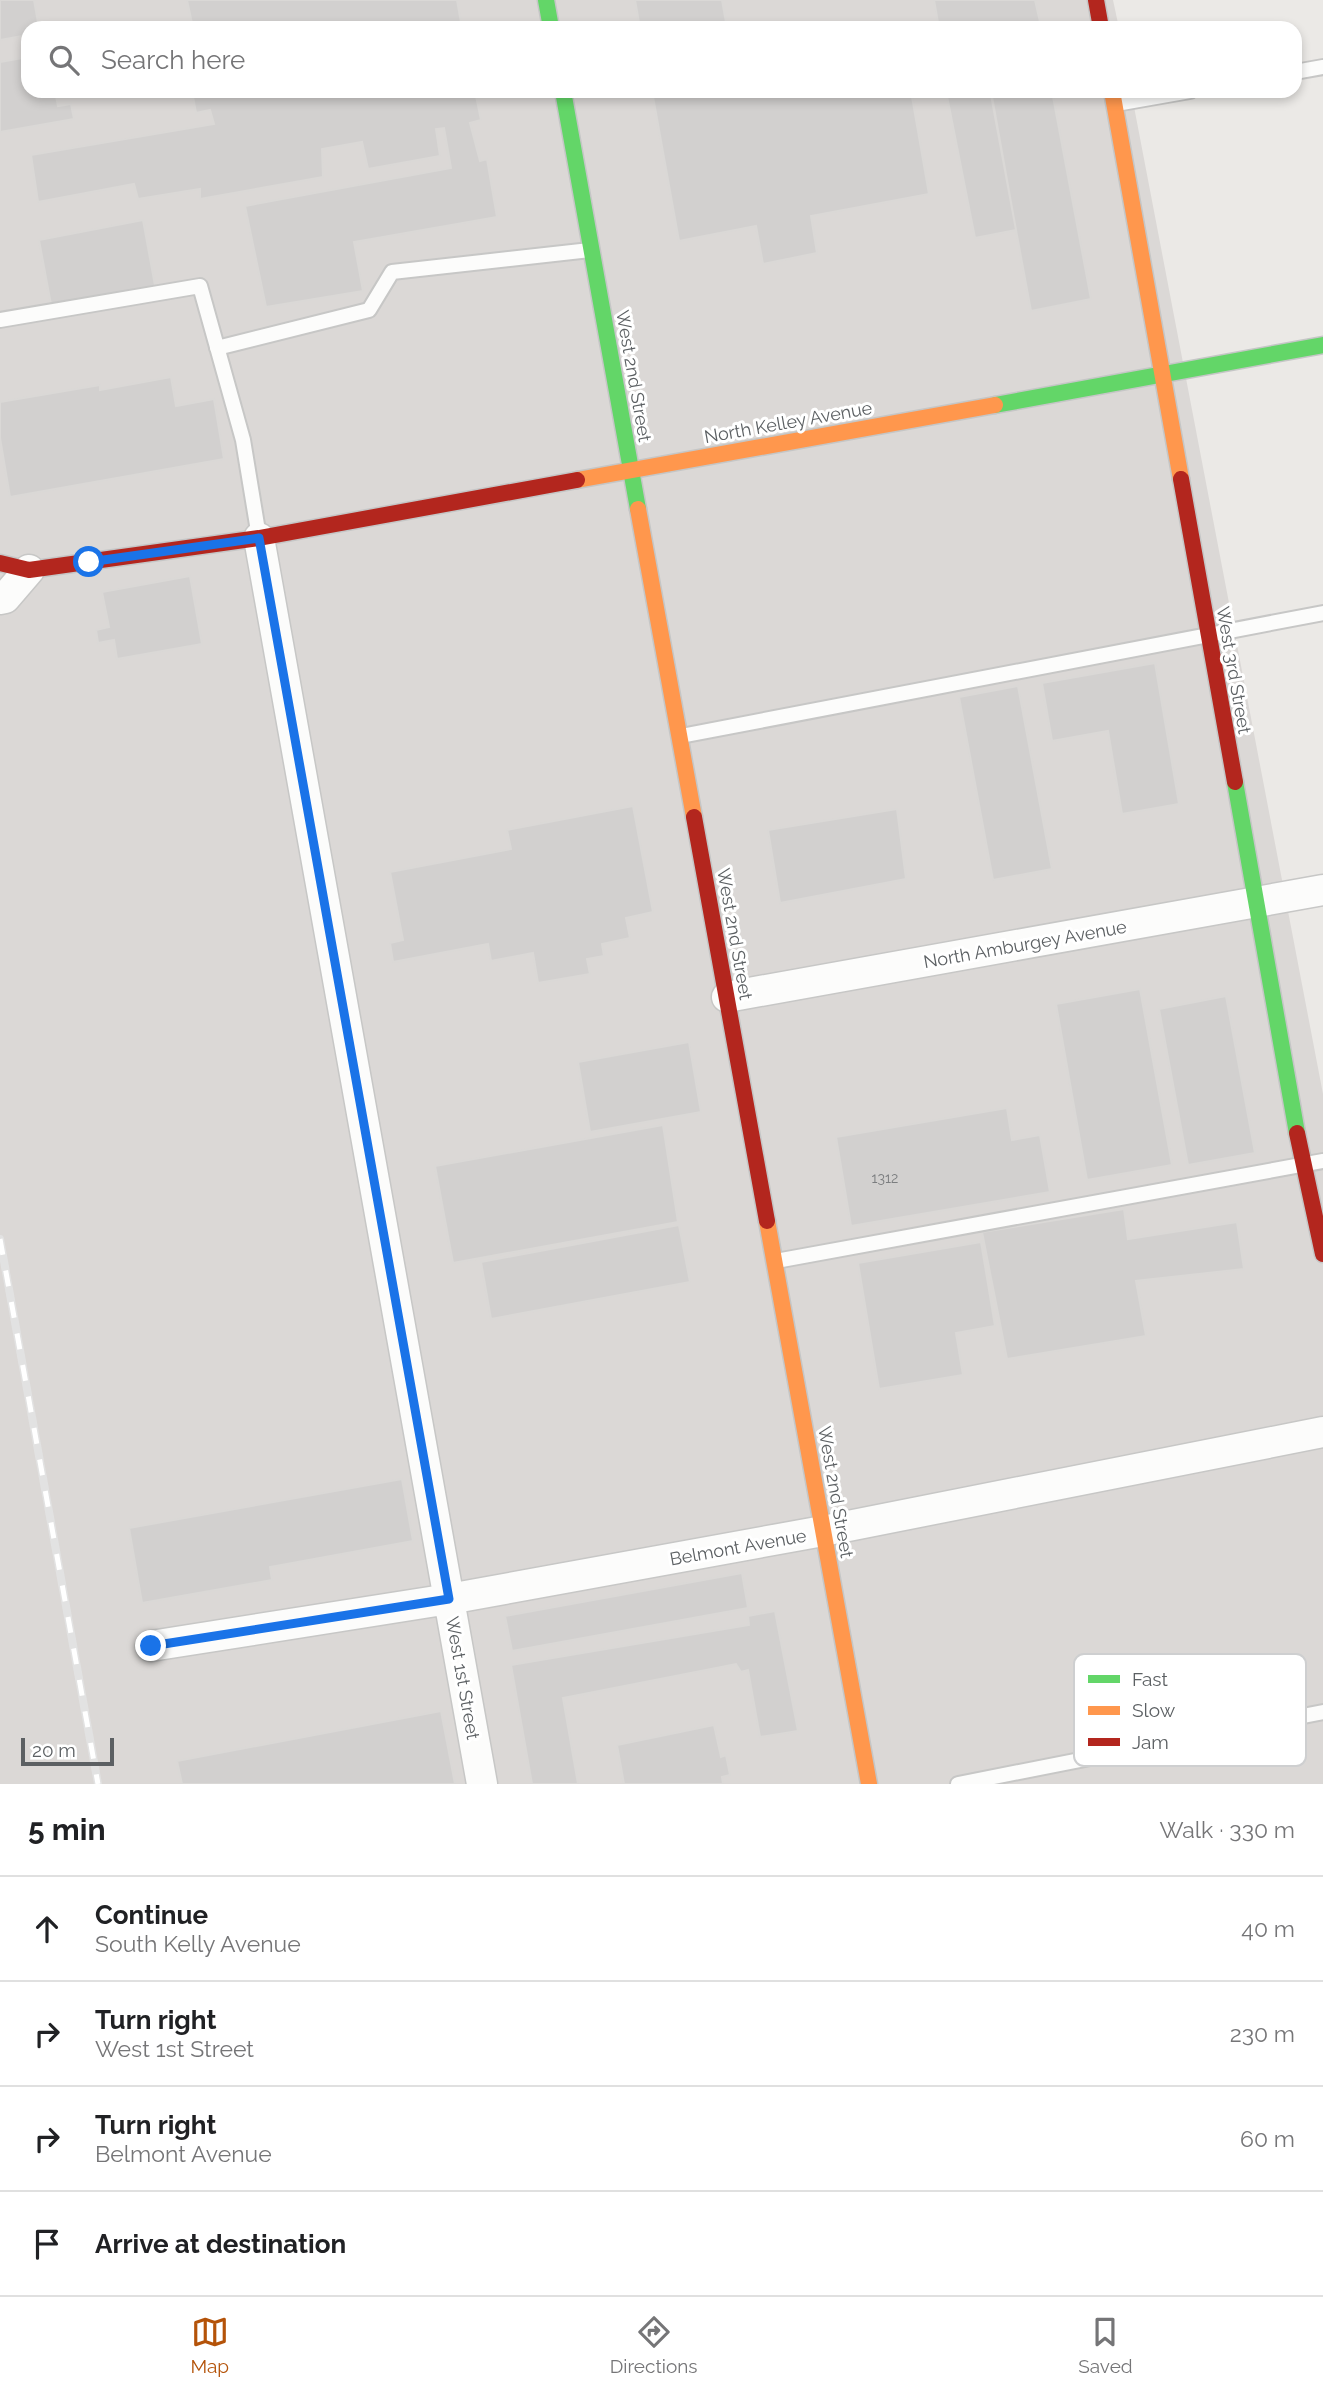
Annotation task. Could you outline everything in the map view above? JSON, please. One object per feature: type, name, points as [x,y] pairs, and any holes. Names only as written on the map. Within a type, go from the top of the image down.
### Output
[{"type":"street","points":[[546,0],[550,21]]},
{"type":"street","points":[[1096,0],[1100,21]]},
{"type":"street","name":"West 2nd Street","points":[[564,98],[869,1784]]},
{"type":"street","name":"West 3rd Street","points":[[1113,98],[1303,1165],[1323,1254]]},
{"type":"street","name":"North Kelley Avenue","points":[[29,570],[259,538],[1323,345]]},
{"type":"street","name":"West 1st Street","points":[[259,538],[482,1784]]},
{"type":"street","points":[[0,563],[29,570],[5,598],[0,599]]},
{"type":"street","name":"North Amburgey Avenue","points":[[727,998],[1323,890]]},
{"type":"street","name":"Belmont Avenue","points":[[151,1646],[449,1599],[823,1531],[1323,1432]]},
{"type":"lane","points":[[1302,71],[1323,67]]},
{"type":"lane","points":[[217,348],[369,310],[392,272],[592,250]]},
{"type":"lane","points":[[0,320],[200,286],[243,440],[259,538]]},
{"type":"lane","points":[[680,736],[1323,614]]},
{"type":"lane","points":[[774,1262],[1323,1161]]},
{"type":"lane","points":[[958,1784],[1074,1761]]},
{"type":"shaded area","points":[[0,0],[1113,0],[1118,21],[21,21],[21,98],[1132,98],[1323,1094],[1323,1784],[0,1784]]},
{"type":"building","points":[[0,0],[34,0],[38,21],[21,21],[21,36],[0,40]]},
{"type":"building","points":[[187,0],[457,0],[461,21],[192,21]]},
{"type":"building","points":[[635,0],[722,0],[726,21],[639,21]]},
{"type":"building","points":[[934,0],[1035,0],[1040,21],[938,21]]},
{"type":"building","points":[[21,58],[21,98],[56,98],[58,106],[71,104],[74,119],[0,132],[0,62]]},
{"type":"building","points":[[193,98],[476,98],[481,120],[470,123],[480,161],[487,159],[497,217],[354,242],[363,291],[266,307],[245,206],[451,168],[444,128],[436,129],[440,156],[368,169],[362,142],[322,149],[323,177],[200,199],[200,189],[138,199],[134,184],[38,202],[31,155],[214,124],[210,110],[196,113]]},
{"type":"building","points":[[653,98],[912,98],[929,194],[811,216],[817,253],[763,264],[756,226],[679,241]]},
{"type":"building","points":[[947,98],[992,98],[1016,230],[975,238]]},
{"type":"building","points":[[992,98],[1053,98],[1091,299],[1031,311]]},
{"type":"building","points":[[143,220],[156,291],[52,310],[39,240]]},
{"type":"building","points":[[171,377],[176,406],[214,399],[224,459],[10,497],[0,438],[0,402],[100,385],[100,390]]},
{"type":"building","points":[[190,576],[202,644],[117,659],[114,640],[98,643],[96,630],[109,627],[102,592]]},
{"type":"building","points":[[1155,663],[1179,804],[1122,814],[1108,731],[1052,741],[1042,683]]},
{"type":"building","points":[[1018,686],[1052,869],[993,880],[959,697]]},
{"type":"building","points":[[633,806],[653,912],[626,918],[630,938],[602,944],[604,956],[587,959],[590,974],[538,983],[533,953],[491,961],[488,944],[393,962],[390,943],[403,940],[390,872],[511,849],[507,830]]},
{"type":"building","points":[[897,809],[906,879],[780,903],[768,830]]},
{"type":"building","points":[[1140,989],[1172,1165],[1087,1180],[1056,1004]]},
{"type":"building","points":[[1226,996],[1255,1153],[1188,1165],[1159,1009]]},
{"type":"building","points":[[689,1042],[701,1112],[590,1132],[578,1062]]},
{"type":"building","points":[[1007,1108],[1012,1140],[1040,1135],[1050,1192],[851,1226],[836,1137]]},
{"type":"building","points":[[663,1125],[678,1222],[453,1263],[435,1166]]},
{"type":"building","points":[[1124,1209],[1128,1239],[1237,1222],[1244,1269],[1136,1281],[1146,1336],[1007,1359],[982,1232]]},
{"type":"building","points":[[679,1225],[690,1282],[491,1319],[481,1262]]},
{"type":"building","points":[[981,1242],[995,1326],[956,1333],[963,1375],[879,1389],[858,1263]]},
{"type":"building","points":[[402,1479],[413,1541],[270,1567],[272,1580],[142,1603],[129,1528]]},
{"type":"building","points":[[742,1573],[748,1608],[512,1651],[505,1616]]},
{"type":"building","points":[[775,1611],[798,1731],[760,1737],[748,1670],[741,1672],[736,1664],[563,1698],[578,1784],[532,1784],[511,1665],[749,1625],[748,1616]]},
{"type":"building","points":[[441,1711],[455,1784],[182,1784],[177,1761]]},
{"type":"building","points":[[714,1725],[721,1757],[726,1755],[730,1775],[722,1777],[723,1784],[624,1784],[617,1745]]},
{"type":"railway","points":[[0,1239],[98,1784]]},
{"type":"traffic: fast","points":[[546,0],[550,21]]},
{"type":"traffic: fast","points":[[564,98],[638,509]]},
{"type":"traffic: fast","points":[[995,405],[1323,345]]},
{"type":"traffic: fast","points":[[1235,782],[1297,1133]]},
{"type":"traffic: slow","points":[[1113,98],[1181,479]]},
{"type":"traffic: slow","points":[[577,480],[995,405]]},
{"type":"traffic: slow","points":[[638,509],[694,817]]},
{"type":"traffic: slow","points":[[767,1221],[869,1784]]},
{"type":"traffic: jam","points":[[1096,0],[1100,21]]},
{"type":"traffic: jam","points":[[1181,479],[1235,782]]},
{"type":"traffic: jam","points":[[0,563],[29,570],[259,538],[577,480]]},
{"type":"traffic: jam","points":[[694,817],[767,1221]]},
{"type":"traffic: jam","points":[[1297,1133],[1323,1254]]},
{"type":"route","points":[[89,562],[259,538],[449,1599],[151,1646]]}]
